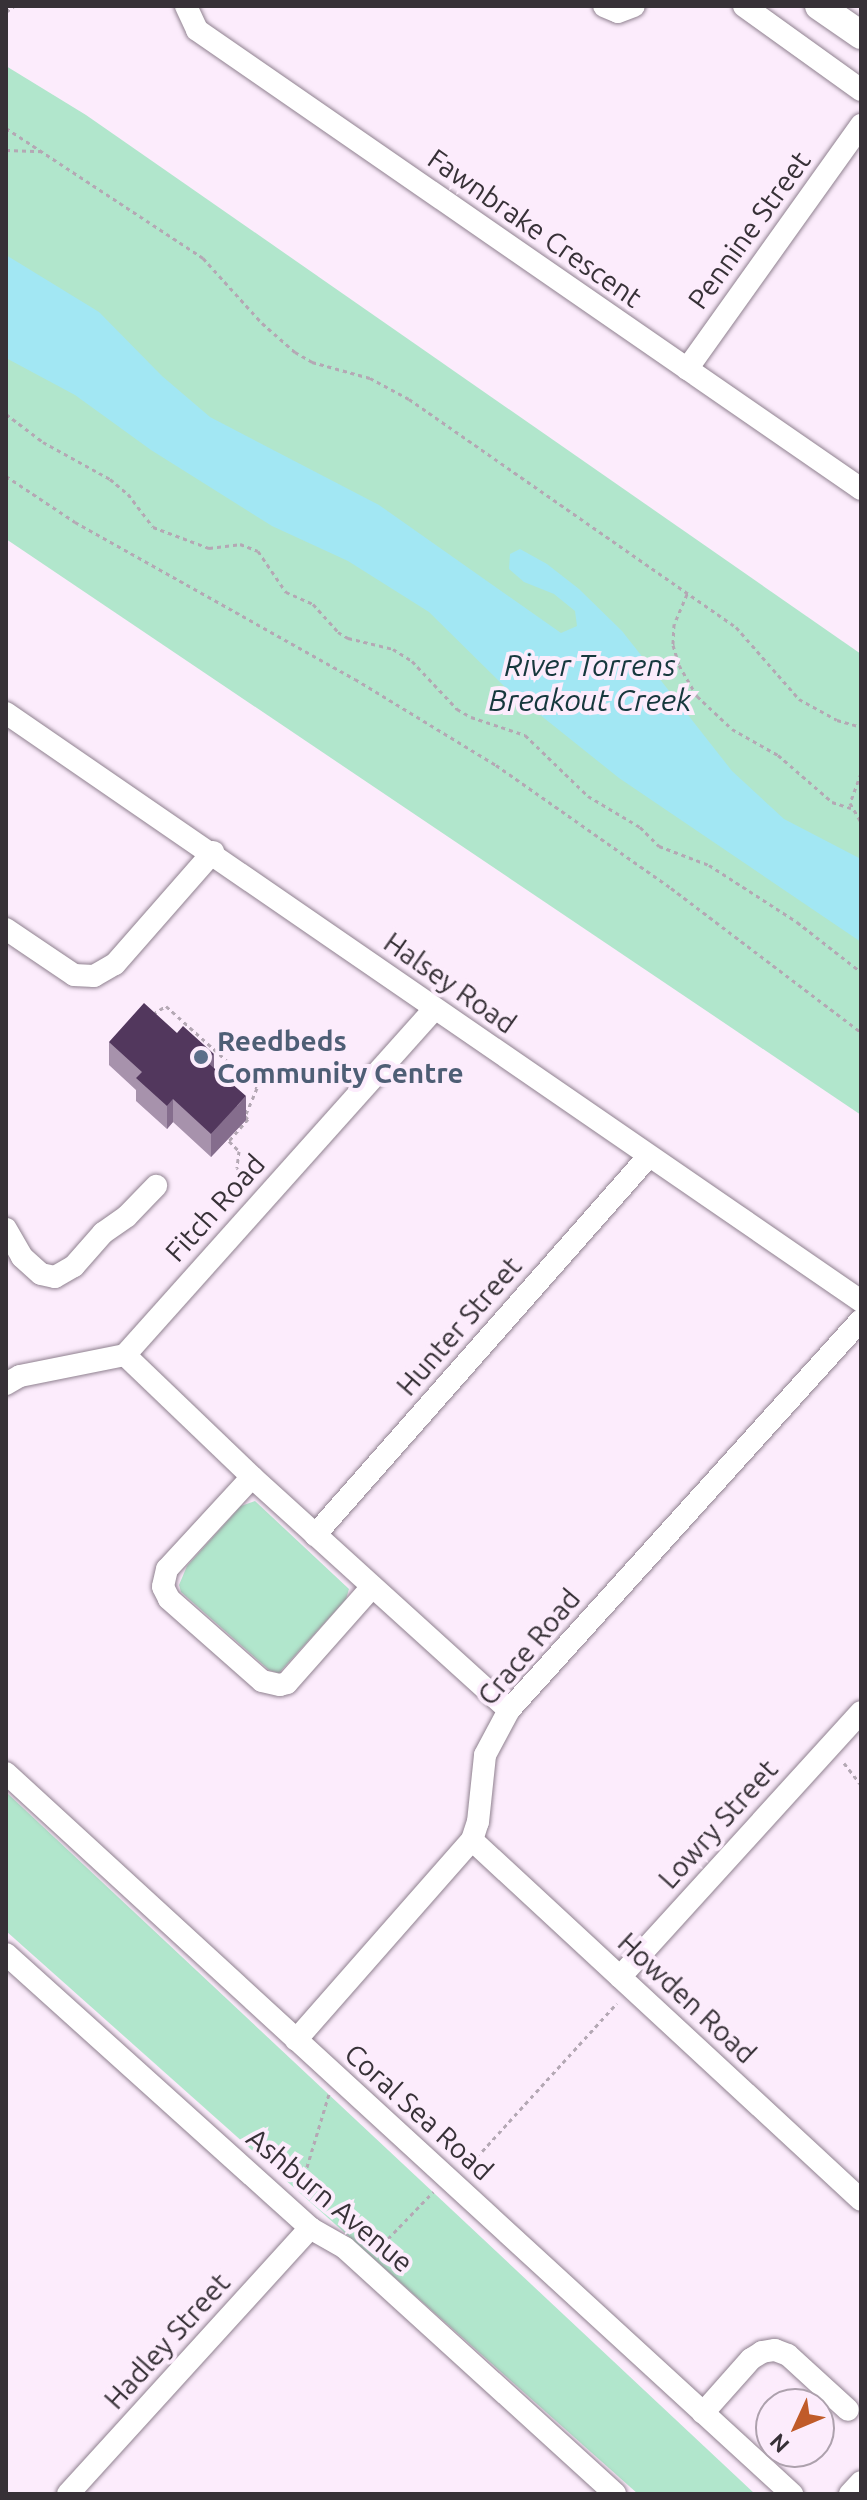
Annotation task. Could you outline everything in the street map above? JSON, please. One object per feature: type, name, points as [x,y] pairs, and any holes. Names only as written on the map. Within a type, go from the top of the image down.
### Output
[{"type":"main road","points":[[819,6],[861,35]]},
{"type":"street","name":"Fawnbrake Crescent","points":[[186,6],[197,30],[861,489]]},
{"type":"street","points":[[604,6],[618,12],[634,6]]},
{"type":"street","points":[[744,6],[861,90]]},
{"type":"street","name":"Pennine Street","points":[[687,369],[861,125]]},
{"type":"street","name":"Halsey Road","points":[[6,713],[213,852],[434,1009],[861,1301]]},
{"type":"street","points":[[6,929],[74,975],[94,976],[115,964],[213,852]]},
{"type":"street","name":"Fitch Road","points":[[125,1355],[434,1009]]},
{"type":"street","name":"Hunter Street","points":[[315,1535],[648,1157]]},
{"type":"street","points":[[6,1229],[22,1257],[41,1274],[55,1277],[74,1266],[103,1233],[127,1216],[156,1186]]},
{"type":"street","name":"Crace Road","points":[[296,2040],[472,1840],[478,1822],[485,1755],[509,1710],[861,1320]]},
{"type":"street","points":[[11,1373],[125,1355],[252,1477],[509,1710]]},
{"type":"street","points":[[252,1477],[167,1569],[163,1587],[169,1599],[262,1681],[280,1685],[287,1683],[372,1587]]},
{"type":"street","name":"Lowry Street","points":[[626,1982],[861,1712]]},
{"type":"street","name":"Coral Sea Road","points":[[6,1773],[792,2494]]},
{"type":"street","name":"Howden Road","points":[[472,1840],[861,2200]]},
{"type":"street","name":"Ashburn Avenue","points":[[6,1954],[302,2220],[364,2264],[615,2494]]},
{"type":"street","name":"Hadley Street","points":[[68,2494],[302,2220]]},
{"type":"street","points":[[703,2413],[751,2359],[762,2352],[775,2350],[788,2355],[848,2410]]},
{"type":"street","points":[[850,2494],[861,2482]]},
{"type":"path","points":[[6,12],[14,6]]},
{"type":"path","points":[[6,128],[203,258],[262,323],[295,352],[312,362],[388,385],[736,627],[799,699],[837,720],[860,728]]},
{"type":"path","points":[[6,150],[42,151]]},
{"type":"path","points":[[6,414],[53,449],[110,479],[128,494],[153,527],[209,548],[240,544],[258,551],[286,592],[313,604],[338,632],[348,638],[393,649],[412,661],[457,709],[471,717],[525,735],[588,796],[640,827],[659,846],[709,865],[797,922],[861,972]]},
{"type":"path","points":[[6,476],[75,522],[355,679],[496,765],[671,888],[861,1032]]},
{"type":"path","points":[[688,592],[674,624],[673,645],[679,665],[697,696],[732,729],[778,755],[832,802],[851,808],[861,822]]},
{"type":"path","points":[[851,808],[861,773]]},
{"type":"path","points":[[144,1021],[166,1006],[257,1088],[245,1116],[248,1119],[229,1141],[239,1151],[237,1168],[251,1181]]},
{"type":"path","points":[[831,1745],[861,1785]]},
{"type":"path","points":[[364,2264],[450,2181],[626,1982]]},
{"type":"path","points":[[302,2220],[335,2076]]},
{"type":"green space","points":[[6,66],[86,115],[861,654],[861,1115],[6,539]]},
{"type":"green space","points":[[255,1501],[349,1589],[346,1599],[279,1673],[269,1670],[181,1592],[179,1585],[187,1566],[241,1506]]},
{"type":"green space","points":[[6,1792],[755,2494],[638,2494],[6,1931]]},
{"type":"water","name":"River Torrens Breakout Creek","points":[[6,255],[99,312],[162,376],[210,417],[379,505],[561,633],[577,626],[575,611],[554,594],[524,582],[509,569],[510,554],[520,549],[547,564],[579,589],[622,631],[732,771],[784,819],[861,859],[861,942],[619,778],[504,686],[429,612],[348,561],[272,526],[151,450],[75,395],[6,358]]},
{"type":"building","points":[[144,1003],[177,1033],[183,1026],[214,1054],[207,1062],[246,1096],[211,1134],[173,1099],[167,1106],[136,1078],[142,1072],[109,1042]]},
{"type":"place","name":"Reedbeds Community Centre","points":[[201,1057]]}]
